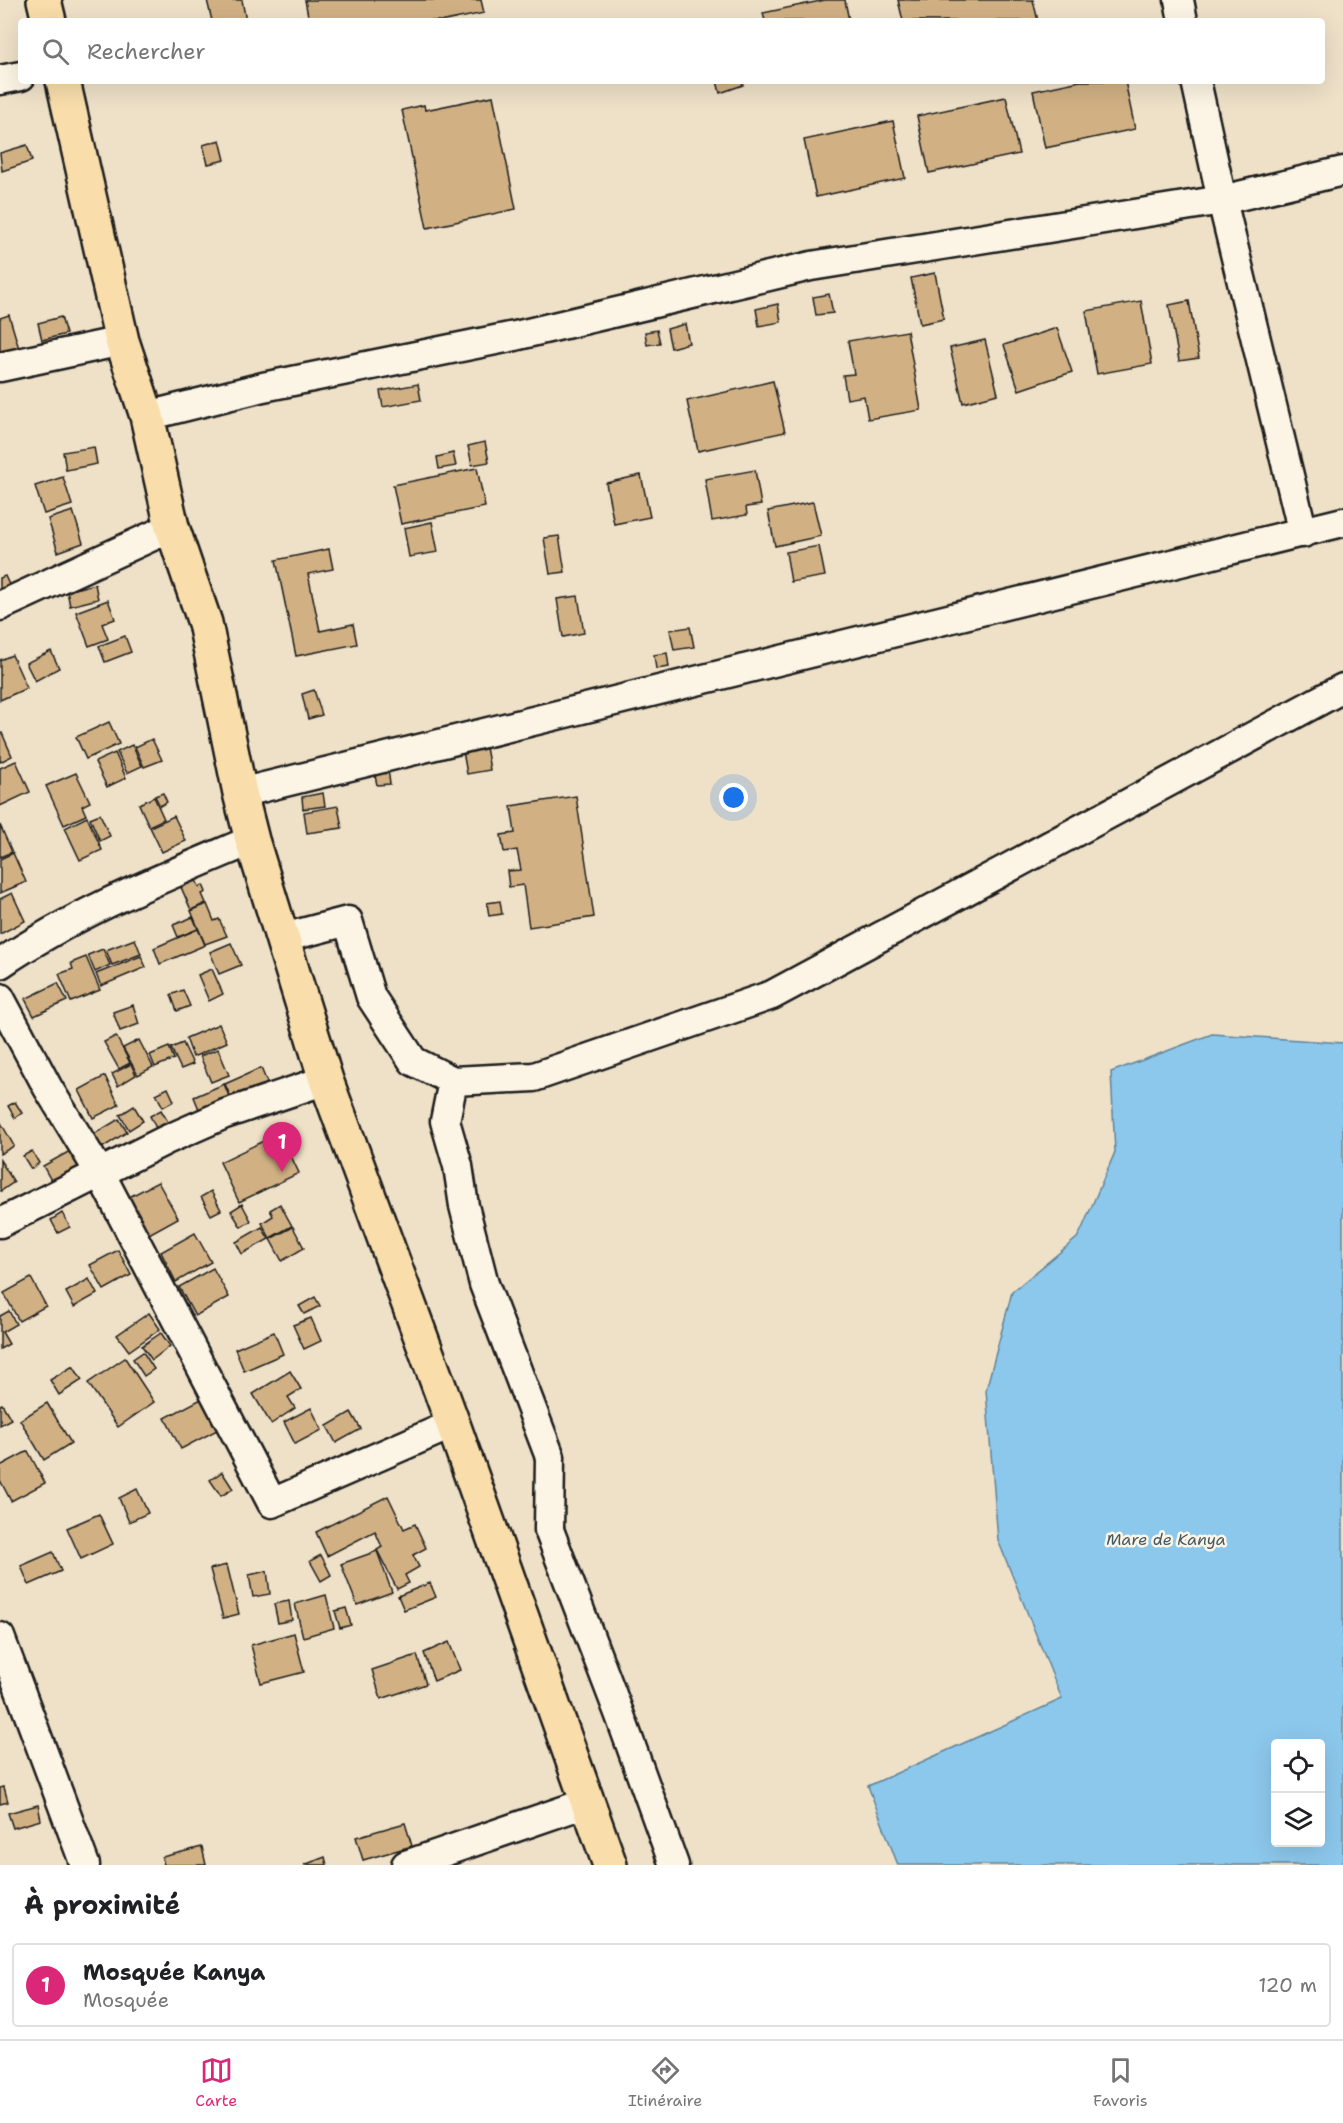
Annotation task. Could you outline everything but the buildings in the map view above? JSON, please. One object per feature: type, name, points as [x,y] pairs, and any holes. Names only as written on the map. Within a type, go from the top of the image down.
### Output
[{"type":"highway","points":[[44,0],[48,18]]},
{"type":"highway","points":[[64,84],[122,341],[147,417],[172,527],[205,624],[252,840],[326,1080],[453,1424],[610,1865]]},
{"type":"street","points":[[1179,0],[1182,18]]},
{"type":"street","points":[[0,80],[18,77]]},
{"type":"street","points":[[1197,84],[1222,200],[1303,532]]},
{"type":"street","points":[[147,417],[263,387],[515,336],[811,266],[1222,200],[1343,171]]},
{"type":"street","points":[[0,367],[122,341]]},
{"type":"street","points":[[240,793],[1343,522]]},
{"type":"street","points":[[0,606],[172,527]]},
{"type":"street","points":[[283,938],[348,921],[371,997],[412,1061],[453,1081],[534,1077],[772,995],[1343,688]]},
{"type":"street","points":[[0,964],[37,938],[110,900],[252,840]]},
{"type":"street","points":[[0,998],[48,1088],[100,1173],[272,1503],[453,1424]]},
{"type":"street","points":[[0,1223],[166,1140],[225,1114],[326,1080]]},
{"type":"street","points":[[453,1081],[445,1121],[458,1166],[464,1206],[484,1284],[550,1457],[549,1530],[674,1865]]},
{"type":"street","points":[[1,1642],[85,1865]]},
{"type":"street","points":[[406,1865],[589,1802]]},
{"type":"water","name":"Mare de Kanya","points":[[1212,1034],[1343,1043],[1343,1865],[898,1865],[868,1786],[1062,1699],[998,1540],[986,1390],[1012,1292],[1077,1238],[1115,1152],[1111,1072]]},
{"type":"place","name":"Mosquée Kanya","points":[[282,1172]]}]
